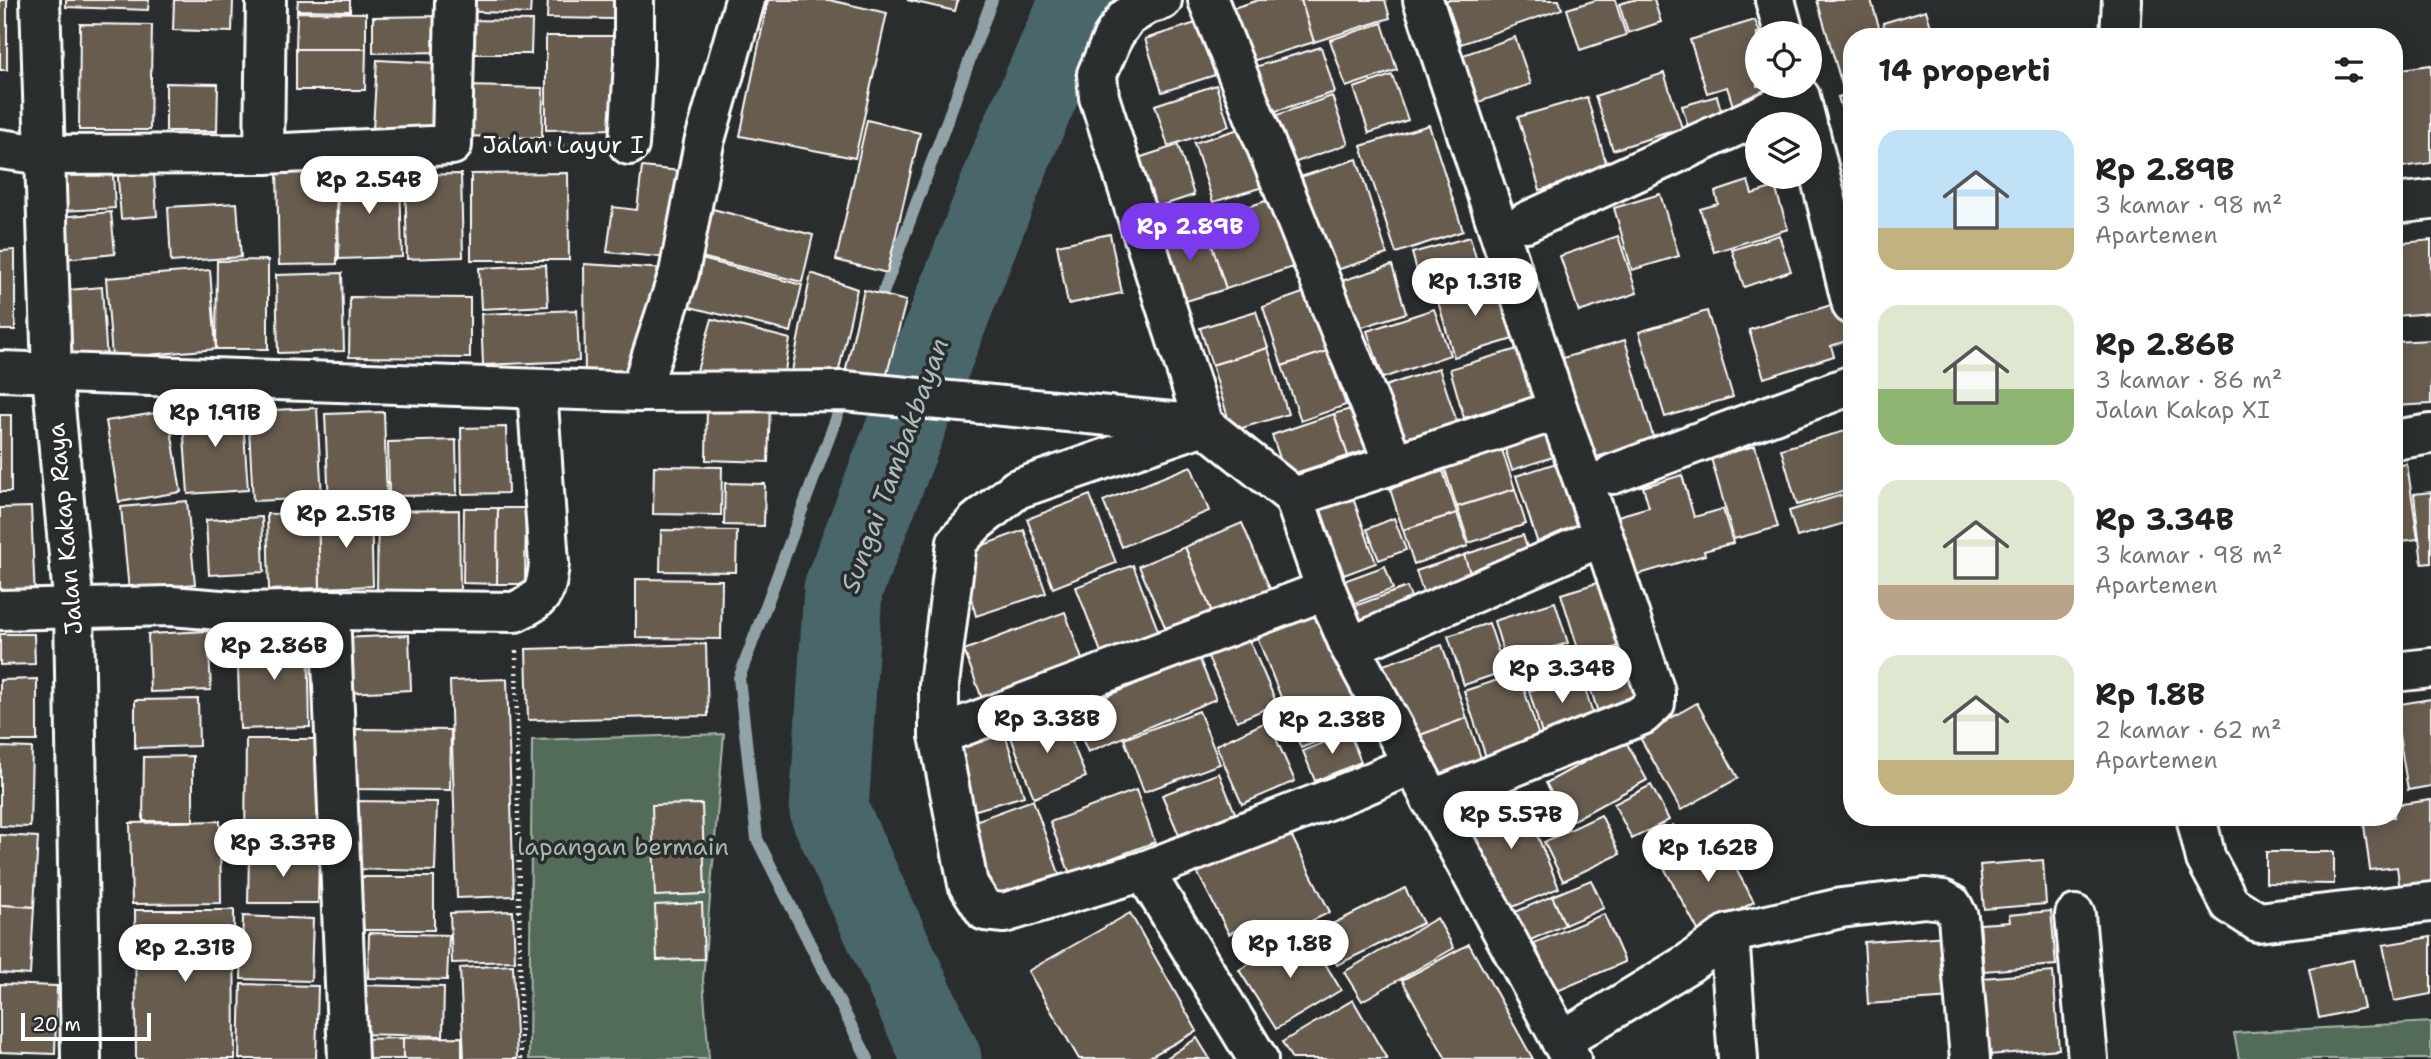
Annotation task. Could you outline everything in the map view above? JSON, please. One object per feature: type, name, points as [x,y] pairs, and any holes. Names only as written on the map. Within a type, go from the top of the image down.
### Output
[{"type":"street","name":"Jalan Kakap Raya","points":[[40,0],[52,374],[74,608],[81,1059]]},
{"type":"street","points":[[264,154],[266,0]]},
{"type":"street","points":[[452,145],[455,0]]},
{"type":"street","points":[[629,145],[634,63],[634,0]]},
{"type":"street","points":[[640,392],[679,273],[704,143],[745,0]]},
{"type":"street","points":[[1162,0],[1148,4],[1126,18],[1114,35],[1097,74],[1099,97],[1204,425]]},
{"type":"street","points":[[1208,0],[1394,464]]},
{"type":"street","points":[[1423,0],[1558,410],[1655,692],[1655,704],[1642,715],[1431,800]]},
{"type":"street","points":[[1775,0],[1781,21]]},
{"type":"street","points":[[2120,28],[2122,0]]},
{"type":"street","points":[[1526,222],[1802,102]]},
{"type":"street","name":"Jalan Layur I","points":[[0,149],[44,155],[264,154],[452,145]]},
{"type":"street","points":[[1822,183],[1843,268]]},
{"type":"street","points":[[2403,203],[2431,200]]},
{"type":"street","points":[[0,371],[640,392],[844,391],[1204,425],[1294,497],[1326,590],[1350,647],[1566,1050],[1730,934],[1841,908],[1925,898],[1943,900],[1952,905],[1958,917],[1970,1059]]},
{"type":"street","points":[[1613,474],[1843,388]]},
{"type":"street","points":[[0,610],[171,606],[245,612],[515,612],[540,599],[547,586],[549,563],[537,389]]},
{"type":"street","points":[[1294,497],[1558,410]]},
{"type":"street","points":[[1204,425],[1017,489],[976,522],[957,542],[939,684],[939,735],[968,884],[985,911],[1004,913],[1144,871],[1413,764]]},
{"type":"street","points":[[2403,439],[2431,434]]},
{"type":"street","points":[[1350,647],[1603,536]]},
{"type":"street","points":[[939,735],[1326,590]]},
{"type":"street","points":[[330,610],[348,1059]]},
{"type":"street","points":[[2403,672],[2431,668]]},
{"type":"street","points":[[2198,826],[2206,859],[2230,904],[2258,922],[2431,902]]},
{"type":"street","points":[[1144,871],[1258,1059]]},
{"type":"street","points":[[2075,915],[2088,1059]]},
{"type":"street","points":[[1730,934],[1738,1059]]},
{"type":"path","name":"Jalan Layur I","points":[[452,145],[629,145]]},
{"type":"path","points":[[515,612],[521,1059]]},
{"type":"green space","name":"lapangan bermain","points":[[724,734],[703,980],[709,1059],[529,1059],[532,740]]},
{"type":"green space","points":[[2431,1022],[2431,1059],[2239,1059],[2234,1033]]},
{"type":"building","points":[[0,0],[7,0],[7,70],[0,70]]},
{"type":"building","points":[[66,0],[149,0],[148,10],[66,7]]},
{"type":"building","points":[[174,0],[233,0],[232,32],[173,30]]},
{"type":"building","points":[[298,0],[350,0],[350,11],[297,10]]},
{"type":"building","points":[[460,0],[531,0],[530,14],[459,11]]},
{"type":"building","points":[[548,0],[613,0],[613,19],[547,18]]},
{"type":"building","points":[[768,0],[829,0],[887,13],[855,158],[740,136]]},
{"type":"building","points":[[907,0],[958,0],[955,11]]},
{"type":"building","points":[[1259,0],[1301,0],[1314,42],[1249,62],[1233,8]]},
{"type":"building","points":[[1301,0],[1385,0],[1390,18],[1314,42]]},
{"type":"building","points":[[1446,0],[1559,0],[1562,9],[1461,44]]},
{"type":"building","points":[[1596,0],[1615,0],[1626,35],[1580,50],[1567,9]]},
{"type":"building","points":[[1633,0],[1654,0],[1661,22],[1628,33],[1619,4]]},
{"type":"building","points":[[1817,0],[1871,0],[1879,28],[1843,28],[1843,88]]},
{"type":"building","points":[[1926,10],[1931,28],[1884,28],[1883,23]]},
{"type":"building","points":[[297,12],[366,13],[366,49],[296,49]]},
{"type":"building","points":[[445,16],[446,52],[373,53],[373,17]]},
{"type":"building","points":[[462,20],[532,21],[531,54],[462,54]]},
{"type":"building","points":[[1199,22],[1215,75],[1162,92],[1145,39]]},
{"type":"building","points":[[1382,23],[1397,70],[1346,87],[1330,40]]},
{"type":"building","points":[[1745,23],[1745,98],[1781,98],[1735,112],[1727,87],[1707,93],[1690,40]]},
{"type":"building","points":[[80,24],[152,25],[150,130],[79,130]]},
{"type":"building","points":[[546,36],[616,36],[617,129],[546,130]]},
{"type":"building","points":[[1515,37],[1531,84],[1476,103],[1460,56]]},
{"type":"building","points":[[1321,47],[1335,92],[1270,113],[1255,67]]},
{"type":"building","points":[[296,49],[366,49],[365,90],[296,90]]},
{"type":"building","points":[[377,60],[437,63],[433,132],[373,130]]},
{"type":"building","points":[[2431,65],[2431,163],[2403,167],[2403,69]]},
{"type":"building","points":[[1664,73],[1682,128],[1613,150],[1595,96]]},
{"type":"building","points":[[1392,75],[1408,120],[1369,133],[1354,88]]},
{"type":"building","points":[[166,83],[218,84],[217,131],[166,131]]},
{"type":"building","points":[[1216,85],[1229,126],[1168,146],[1155,105]]},
{"type":"building","points":[[466,86],[543,88],[542,138],[464,136]]},
{"type":"building","points":[[1332,96],[1348,144],[1285,166],[1268,118]]},
{"type":"building","points":[[1717,96],[1726,128],[1692,139],[1682,106]]},
{"type":"building","points":[[1843,96],[1843,113],[1838,97]]},
{"type":"building","points":[[1587,97],[1608,170],[1540,190],[1518,117]]},
{"type":"building","points":[[867,120],[920,133],[887,273],[836,260]]},
{"type":"building","points":[[1255,124],[1273,184],[1213,202],[1194,143]]},
{"type":"building","points":[[1429,125],[1463,231],[1396,253],[1361,146]]},
{"type":"building","points":[[1178,145],[1194,195],[1148,210],[1132,160]]},
{"type":"building","points":[[112,157],[115,208],[64,211],[61,160]]},
{"type":"building","points":[[1357,159],[1387,254],[1327,273],[1297,178]]},
{"type":"building","points":[[153,161],[157,216],[121,219],[117,164]]},
{"type":"building","points":[[642,167],[680,171],[670,258],[607,252],[613,207],[637,210]]},
{"type":"building","points":[[336,169],[337,264],[279,265],[277,170]]},
{"type":"building","points":[[400,173],[402,257],[339,259],[337,174]]},
{"type":"building","points":[[568,173],[569,260],[471,260],[471,174]]},
{"type":"building","points":[[461,174],[463,257],[407,259],[405,175]]},
{"type":"building","points":[[1745,182],[1745,189],[1750,189],[1752,194],[1776,189],[1788,229],[1714,252],[1700,209],[1718,204],[1715,192]]},
{"type":"building","points":[[1660,194],[1679,256],[1632,270],[1614,208]]},
{"type":"building","points":[[1278,197],[1299,265],[1226,289],[1204,221]]},
{"type":"building","points":[[237,203],[241,257],[171,262],[168,207]]},
{"type":"building","points":[[701,206],[813,235],[802,282],[689,254]]},
{"type":"building","points":[[111,212],[115,254],[64,259],[61,217]]},
{"type":"building","points":[[1204,221],[1226,289],[1176,304],[1154,237]]},
{"type":"building","points":[[1110,234],[1122,293],[1068,304],[1057,245]]},
{"type":"building","points":[[1779,235],[1791,271],[1744,287],[1732,250]]},
{"type":"building","points":[[1618,236],[1637,293],[1579,312],[1560,256]]},
{"type":"building","points":[[1470,237],[1483,282],[1425,299],[1412,253]]},
{"type":"building","points":[[2431,240],[2431,313],[2403,315],[2403,243]]},
{"type":"building","points":[[15,250],[15,330],[0,330],[0,251]]},
{"type":"building","points":[[690,256],[802,285],[791,332],[678,304]]},
{"type":"building","points":[[268,260],[268,349],[216,349],[217,261]]},
{"type":"building","points":[[584,264],[667,269],[636,384],[585,385]]},
{"type":"building","points":[[546,265],[548,306],[481,309],[479,268]]},
{"type":"building","points":[[1392,265],[1406,313],[1350,331],[1335,283]]},
{"type":"building","points":[[210,270],[216,349],[112,358],[106,278]]},
{"type":"building","points":[[342,273],[344,351],[278,353],[276,275]]},
{"type":"building","points":[[811,273],[857,289],[837,379],[791,376]]},
{"type":"building","points":[[1496,280],[1513,339],[1454,357],[1437,298]]},
{"type":"building","points":[[102,287],[107,361],[61,365],[57,291]]},
{"type":"building","points":[[864,290],[906,301],[884,385],[843,382]]},
{"type":"building","points":[[1308,291],[1327,351],[1282,366],[1263,307]]},
{"type":"building","points":[[350,297],[470,298],[470,358],[349,357]]},
{"type":"building","points":[[1841,302],[1843,308],[1843,342],[1831,346],[1834,356],[1764,378],[1749,330]]},
{"type":"building","points":[[1434,309],[1450,355],[1383,378],[1367,331]]},
{"type":"building","points":[[577,310],[579,361],[483,365],[481,314]]},
{"type":"building","points":[[1256,311],[1268,348],[1212,365],[1200,328]]},
{"type":"building","points":[[1707,311],[1733,397],[1665,417],[1639,332]]},
{"type":"building","points":[[712,319],[790,339],[784,377],[696,374]]},
{"type":"building","points":[[1625,340],[1654,440],[1593,458],[1563,358]]},
{"type":"building","points":[[2431,340],[2431,404],[2403,406],[2403,342]]},
{"type":"building","points":[[1524,347],[1538,395],[1464,418],[1450,369]]},
{"type":"building","points":[[1268,348],[1288,414],[1232,431],[1212,365]]},
{"type":"building","points":[[1327,351],[1346,405],[1301,421],[1282,366]]},
{"type":"building","points":[[1439,368],[1457,422],[1390,443],[1373,390]]},
{"type":"building","points":[[242,403],[248,490],[188,494],[182,408]]},
{"type":"building","points":[[1367,404],[1380,446],[1348,456],[1334,414]]},
{"type":"building","points":[[707,405],[770,406],[768,462],[706,460]]},
{"type":"building","points":[[317,408],[322,498],[253,501],[248,411]]},
{"type":"building","points":[[168,411],[181,492],[119,502],[106,421]]},
{"type":"building","points":[[384,412],[387,502],[329,505],[325,414]]},
{"type":"building","points":[[1334,414],[1348,456],[1286,476],[1272,435]]},
{"type":"building","points":[[0,415],[11,415],[11,492],[0,492]]},
{"type":"building","points":[[506,427],[508,493],[462,494],[461,428]]},
{"type":"building","points":[[1543,427],[1553,457],[1512,470],[1502,440]]},
{"type":"building","points":[[1843,432],[1843,492],[1797,505],[1781,449]]},
{"type":"building","points":[[456,440],[457,495],[389,496],[388,442]]},
{"type":"building","points":[[1500,444],[1515,489],[1457,507],[1443,463]]},
{"type":"building","points":[[1755,446],[1778,527],[1734,539],[1711,458]]},
{"type":"building","points":[[1556,463],[1579,534],[1539,547],[1516,476]]},
{"type":"building","points":[[2407,464],[2418,539],[2403,541],[2403,465]]},
{"type":"building","points":[[654,466],[722,467],[721,515],[653,514]]},
{"type":"building","points":[[1191,466],[1209,511],[1122,547],[1103,501]]},
{"type":"building","points":[[1443,471],[1457,513],[1403,530],[1390,489]]},
{"type":"building","points":[[1682,475],[1694,517],[1723,509],[1733,543],[1704,551],[1705,555],[1636,575],[1618,516],[1649,507],[1643,487]]},
{"type":"building","points":[[725,483],[765,484],[764,526],[724,525]]},
{"type":"building","points":[[1515,489],[1526,524],[1469,543],[1457,507]]},
{"type":"building","points":[[2431,492],[2431,563],[2422,564],[2414,494]]},
{"type":"building","points":[[1090,495],[1116,563],[1053,588],[1027,519]]},
{"type":"building","points":[[1843,495],[1843,524],[1797,537],[1789,511]]},
{"type":"building","points":[[1353,498],[1376,563],[1344,575],[1321,510]]},
{"type":"building","points":[[187,501],[195,584],[129,591],[121,507]]},
{"type":"building","points":[[31,507],[35,599],[0,600],[0,508]]},
{"type":"building","points":[[464,508],[498,508],[497,584],[463,583]]},
{"type":"building","points":[[498,508],[526,508],[525,584],[497,584]]},
{"type":"building","points":[[459,510],[460,590],[377,590],[378,511]]},
{"type":"building","points":[[371,511],[373,586],[320,588],[318,513]]},
{"type":"building","points":[[318,513],[320,588],[269,590],[267,514]]},
{"type":"building","points":[[1457,513],[1468,546],[1414,564],[1403,530]]},
{"type":"building","points":[[262,517],[264,572],[209,575],[206,520]]},
{"type":"building","points":[[1394,518],[1406,550],[1379,560],[1367,529]]},
{"type":"building","points":[[1242,523],[1271,591],[1213,615],[1185,547]]},
{"type":"building","points":[[661,530],[737,531],[736,572],[660,571]]},
{"type":"building","points":[[1024,530],[1046,593],[976,616],[959,554]]},
{"type":"building","points":[[1523,535],[1531,559],[1472,579],[1464,555]]},
{"type":"building","points":[[1185,547],[1213,615],[1168,634],[1139,566]]},
{"type":"building","points":[[1464,555],[1472,579],[1424,595],[1416,571]]},
{"type":"building","points":[[1133,565],[1161,638],[1104,660],[1076,587]]},
{"type":"building","points":[[1385,566],[1393,589],[1350,605],[1341,582]]},
{"type":"building","points":[[636,579],[722,580],[721,639],[636,638]]},
{"type":"building","points":[[1610,579],[1630,643],[1581,658],[1561,594]]},
{"type":"building","points":[[1407,587],[1414,605],[1362,625],[1355,606]]},
{"type":"building","points":[[1555,602],[1568,643],[1506,661],[1494,621]]},
{"type":"building","points":[[1319,609],[1364,723],[1301,748],[1256,634]]},
{"type":"building","points":[[1065,612],[1083,662],[983,701],[964,650]]},
{"type":"building","points":[[1489,623],[1505,671],[1464,685],[1448,636]]},
{"type":"building","points":[[208,631],[211,690],[150,692],[148,634]]},
{"type":"building","points":[[0,634],[34,634],[35,664],[0,665]]},
{"type":"building","points":[[308,635],[310,727],[240,729],[237,637]]},
{"type":"building","points":[[409,635],[411,690],[344,693],[342,638]]},
{"type":"building","points":[[1248,637],[1277,704],[1237,721],[1207,655]]},
{"type":"building","points":[[1630,643],[1648,701],[1599,716],[1581,658]]},
{"type":"building","points":[[706,644],[708,716],[528,720],[526,649]]},
{"type":"building","points":[[1442,645],[1467,718],[1409,739],[1383,665]]},
{"type":"building","points":[[1563,646],[1572,675],[1526,690],[1517,661]]},
{"type":"building","points":[[1199,658],[1216,699],[1088,752],[1070,711]]},
{"type":"building","points":[[1519,673],[1541,743],[1487,760],[1464,691]]},
{"type":"building","points":[[1581,675],[1594,718],[1542,734],[1529,691]]},
{"type":"building","points":[[37,679],[37,741],[0,741],[0,680]]},
{"type":"building","points":[[507,679],[514,896],[457,898],[450,681]]},
{"type":"building","points":[[198,699],[199,746],[135,748],[135,700]]},
{"type":"building","points":[[2431,699],[2431,786],[2408,790],[2403,760],[2403,704]]},
{"type":"building","points":[[1697,703],[1738,778],[1681,810],[1639,736]]},
{"type":"building","points":[[1060,711],[1086,777],[1034,798],[1009,732]]},
{"type":"building","points":[[1199,711],[1220,764],[1144,792],[1124,739]]},
{"type":"building","points":[[1467,718],[1482,761],[1424,782],[1409,739]]},
{"type":"building","points":[[1268,721],[1295,781],[1242,804],[1216,745]]},
{"type":"building","points":[[355,729],[451,730],[450,790],[355,789]]},
{"type":"building","points":[[1349,732],[1361,762],[1315,781],[1303,751]]},
{"type":"building","points":[[1005,734],[1024,796],[966,813],[947,752]]},
{"type":"building","points":[[246,739],[320,739],[320,846],[245,846]]},
{"type":"building","points":[[1625,740],[1647,780],[1568,823],[1546,783]]},
{"type":"building","points":[[0,747],[32,748],[30,827],[0,826]]},
{"type":"building","points":[[193,756],[193,821],[143,821],[144,757]]},
{"type":"building","points":[[1219,773],[1235,813],[1179,835],[1162,795]]},
{"type":"building","points":[[1651,785],[1669,820],[1632,839],[1614,804]]},
{"type":"building","points":[[1136,790],[1155,842],[1070,874],[1050,822]]},
{"type":"building","points":[[1519,791],[1559,888],[1503,911],[1464,814]]},
{"type":"building","points":[[1033,800],[1062,882],[993,906],[964,825]]},
{"type":"building","points":[[2431,800],[2431,887],[2400,891],[2397,867],[2370,870],[2364,826],[2403,826],[2403,804]]},
{"type":"building","points":[[351,801],[437,802],[435,871],[349,869]]},
{"type":"building","points":[[702,804],[705,894],[655,896],[652,805]]},
{"type":"building","points":[[1601,815],[1620,854],[1563,881],[1544,842]]},
{"type":"building","points":[[220,821],[221,903],[132,904],[130,823]]},
{"type":"building","points":[[1285,823],[1330,912],[1265,944],[1254,921],[1229,934],[1195,868]]},
{"type":"building","points":[[1673,825],[1685,849],[1660,863],[1647,839]]},
{"type":"building","points":[[0,835],[38,837],[34,907],[0,905]]},
{"type":"building","points":[[1718,836],[1754,902],[1699,932],[1663,866]]},
{"type":"building","points":[[2266,852],[2334,852],[2334,884],[2266,883]]},
{"type":"building","points":[[249,854],[319,855],[318,903],[248,903]]},
{"type":"building","points":[[2043,860],[2046,904],[1984,909],[1980,865]]},
{"type":"building","points":[[355,877],[434,877],[434,930],[355,930]]},
{"type":"building","points":[[1591,880],[1604,908],[1565,925],[1552,896]]},
{"type":"building","points":[[1405,888],[1423,923],[1337,965],[1320,930]]},
{"type":"building","points":[[1552,896],[1565,925],[1526,942],[1513,913]]},
{"type":"building","points":[[702,903],[704,959],[657,960],[655,905]]},
{"type":"building","points":[[0,905],[34,907],[30,975],[0,973]]},
{"type":"building","points":[[135,910],[234,910],[235,1059],[136,1059]]},
{"type":"building","points":[[513,911],[515,961],[452,963],[450,913]]},
{"type":"building","points":[[2051,911],[2056,965],[1984,971],[1980,924],[2010,922],[2009,915]]},
{"type":"building","points":[[1130,913],[1197,1031],[1146,1059],[1079,1059],[1028,971]]},
{"type":"building","points":[[1604,914],[1625,962],[1555,992],[1534,943]]},
{"type":"building","points":[[243,916],[313,919],[311,981],[241,979]]},
{"type":"building","points":[[1437,918],[1454,948],[1362,1001],[1344,972]]},
{"type":"building","points":[[1305,930],[1341,990],[1276,1029],[1239,970]]},
{"type":"building","points":[[369,933],[449,935],[447,980],[368,978]]},
{"type":"building","points":[[1947,936],[1952,998],[1868,1004],[1864,942]]},
{"type":"building","points":[[2431,937],[2431,994],[2394,1001],[2383,945]]},
{"type":"building","points":[[1469,944],[1533,1059],[1446,1059],[1402,980]]},
{"type":"building","points":[[2353,960],[2364,1008],[2319,1018],[2309,969]]},
{"type":"building","points":[[513,965],[517,1059],[464,1059],[460,968]]},
{"type":"building","points":[[2053,972],[2059,1049],[1989,1055],[1983,978]]},
{"type":"building","points":[[0,984],[57,986],[55,1054],[0,1052]]},
{"type":"building","points":[[241,984],[318,986],[316,1059],[239,1059]]},
{"type":"building","points":[[355,985],[444,987],[443,1036],[354,1034]]},
{"type":"building","points":[[1353,1000],[1387,1059],[1292,1059],[1282,1042]]},
{"type":"building","points":[[462,1037],[462,1059],[403,1059],[403,1038]]},
{"type":"building","points":[[403,1038],[403,1059],[360,1059],[360,1039]]},
{"type":"building","points":[[1197,1038],[1210,1059],[1165,1059]]},
{"type":"waterway","points":[[877,309],[992,0]]},
{"type":"waterway","name":"Sungai Tambakbayan","points":[[942,1059],[829,811],[843,589],[1015,147],[1080,0]]},
{"type":"waterway","points":[[845,395],[739,678],[757,839],[868,1059]]}]
